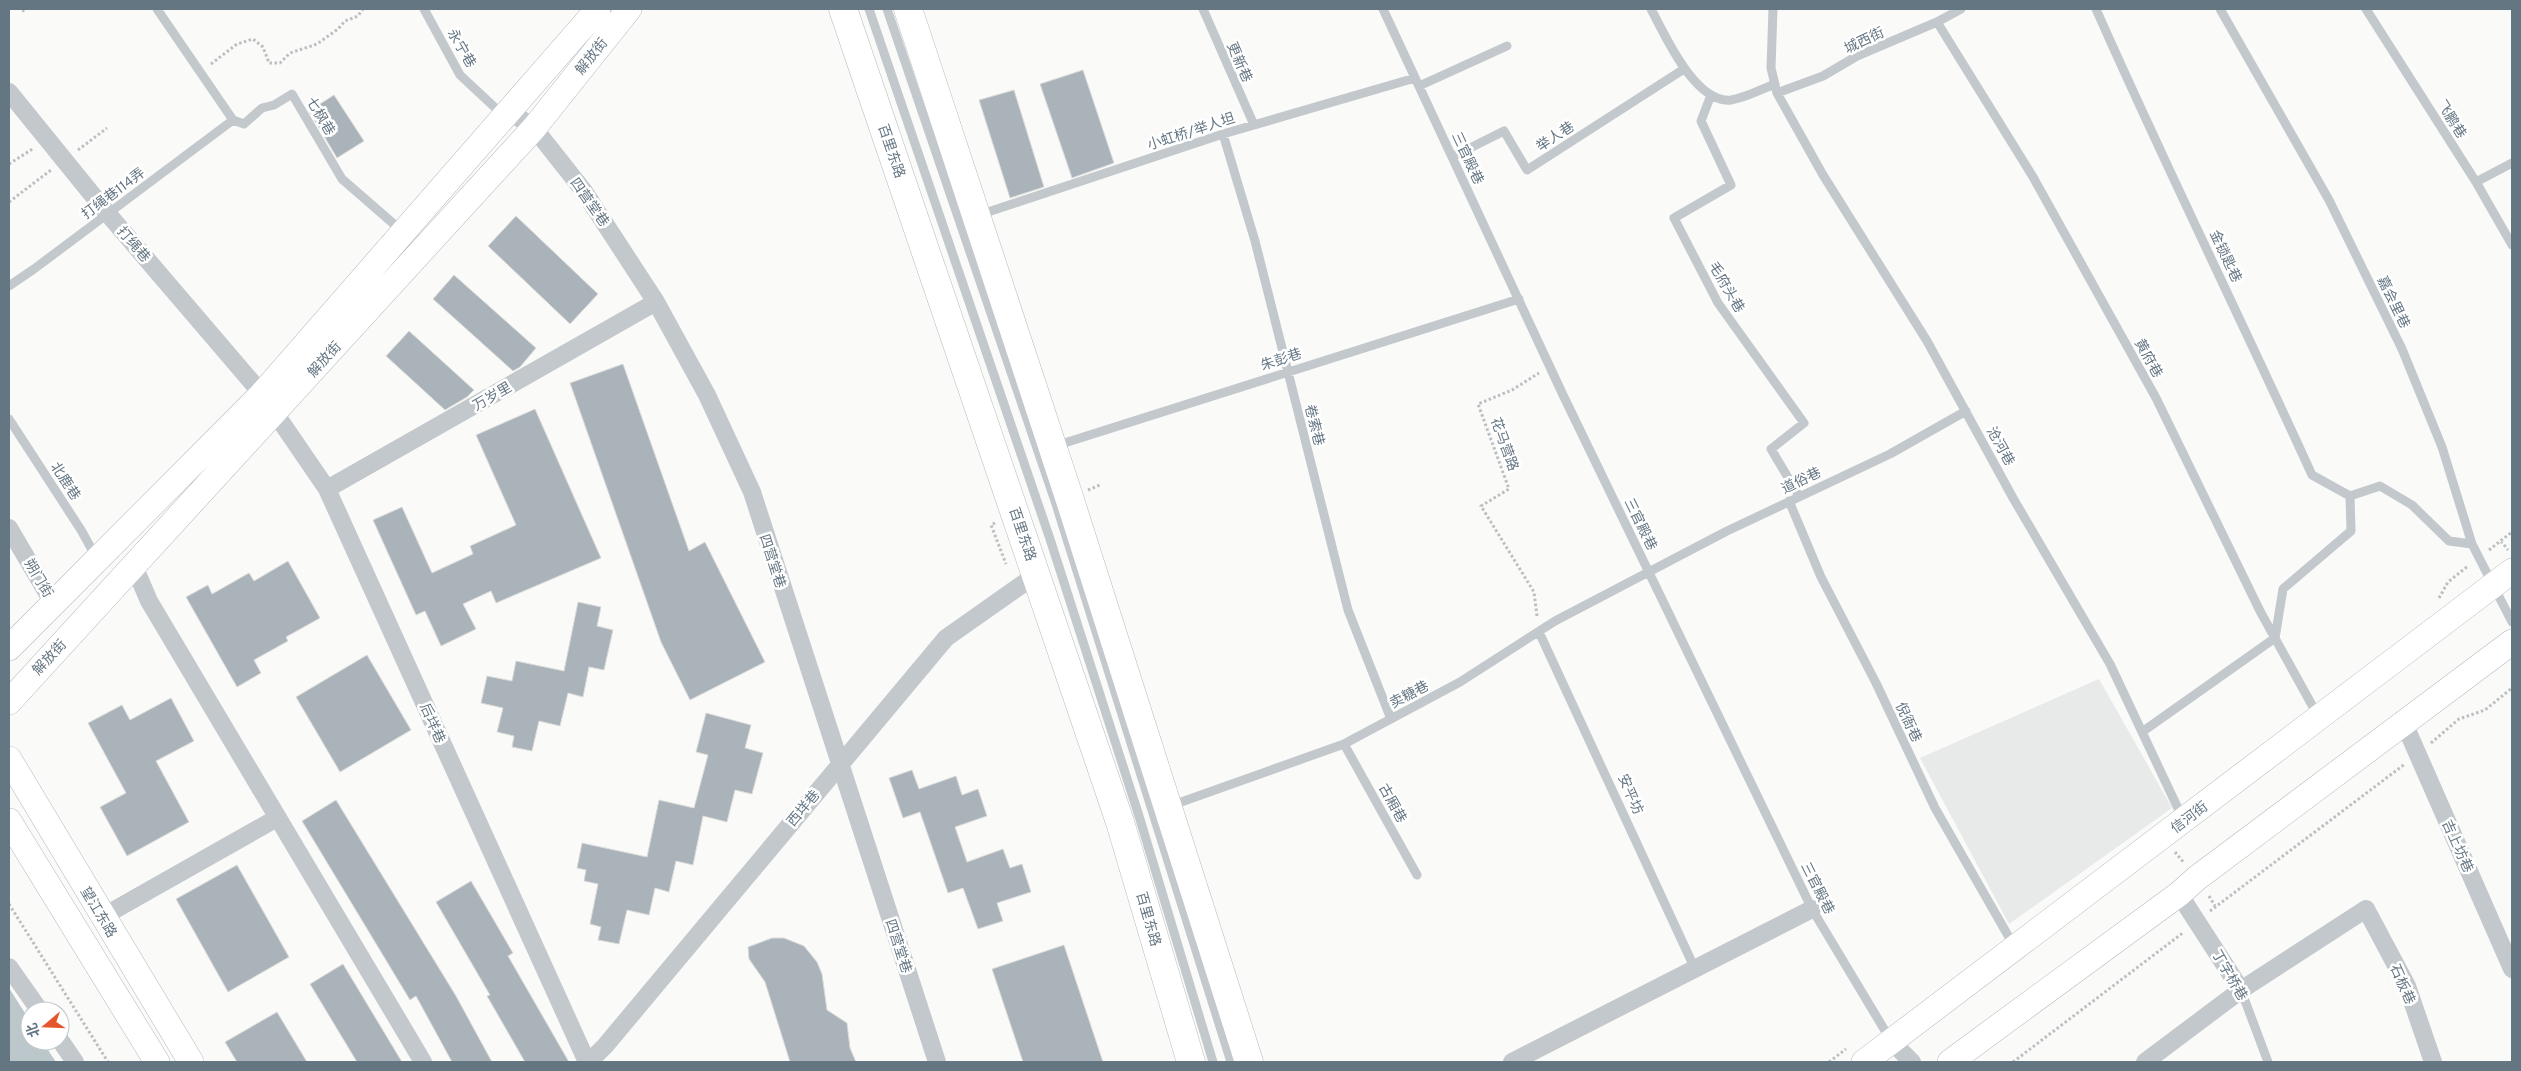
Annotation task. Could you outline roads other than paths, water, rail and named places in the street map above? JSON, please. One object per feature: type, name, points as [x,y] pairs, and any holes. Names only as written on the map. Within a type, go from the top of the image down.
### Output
[{"type":"main road","name":"解放街","points":[[9,702],[134,566],[268,404],[403,233],[598,9]]},
{"type":"main road","name":"解放街","points":[[9,648],[97,560],[268,404],[534,128],[629,9]]},
{"type":"main road","name":"百里东路","points":[[843,9],[1120,822],[1191,1062]]},
{"type":"main road","points":[[908,9],[1052,447],[1249,1062]]},
{"type":"main road","name":"信河街","points":[[1864,1062],[2503,577]]},
{"type":"main road","points":[[1950,1062],[2179,894],[2197,878],[2512,642]]},
{"type":"main road","name":"望江东路","points":[[9,760],[191,1062]]},
{"type":"main road","name":"望江东路","points":[[9,820],[157,1062]]},
{"type":"street","name":"打绳巷","points":[[9,92],[108,214],[268,404]]},
{"type":"street","name":"四营堂巷","points":[[507,113],[534,128],[583,190],[656,302],[707,396],[752,492],[839,765],[937,1062]]},
{"type":"street","name":"万岁里","points":[[327,489],[656,302]]},
{"type":"street","name":"后垟巷","points":[[268,404],[327,489],[588,1062]]},
{"type":"street","name":"朔门街","points":[[9,528],[54,603]]},
{"type":"street","points":[[134,566],[149,601],[423,1062]]},
{"type":"street","name":"西垟巷","points":[[588,1062],[606,1046],[946,638],[1037,574]]},
{"type":"street","name":"吉上坊巷","points":[[2404,723],[2512,969]]},
{"type":"street","points":[[102,917],[277,818]]},
{"type":"street","name":"丁字桥巷","points":[[2179,894],[2241,990]]},
{"type":"street","name":"石板巷","points":[[2241,990],[2366,908],[2407,986],[2433,1062]]},
{"type":"street","points":[[1512,1062],[1812,909]]},
{"type":"street","points":[[9,967],[33,1001]]},
{"type":"street","points":[[2145,1062],[2241,990]]},
{"type":"street","points":[[1891,1041],[1912,1062]]},
{"type":"street","points":[[68,1051],[75,1062]]},
{"type":"lane","points":[[157,9],[233,120]]},
{"type":"lane","name":"永宁巷","points":[[424,9],[460,75],[507,113]]},
{"type":"lane","points":[[869,9],[1050,539],[1139,816],[1212,1062]]},
{"type":"lane","points":[[888,9],[1054,501],[1231,1062]]},
{"type":"lane","name":"更新巷","points":[[1203,9],[1254,125]]},
{"type":"lane","name":"三官殿巷","points":[[1383,9],[1550,366],[1812,909],[1891,1041]]},
{"type":"lane","points":[[1651,9],[1684,69],[1711,95]]},
{"type":"lane","points":[[1773,9],[1771,68],[1776,89]]},
{"type":"lane","name":"城西街","points":[[1711,95],[1731,100],[1823,76],[1858,56],[1961,9]]},
{"type":"lane","name":"金锁匙巷","points":[[2096,9],[2140,109],[2199,229],[2312,475],[2350,496]]},
{"type":"lane","name":"嘉会里巷","points":[[2220,9],[2329,200],[2402,349],[2442,447],[2472,544],[2503,577],[2512,622]]},
{"type":"lane","name":"飞鹏巷","points":[[2366,9],[2476,182],[2512,245]]},
{"type":"lane","name":"黄府巷","points":[[1936,22],[2033,176],[2156,398],[2275,638],[2319,718]]},
{"type":"lane","name":"小虹桥/举人坦","points":[[977,216],[1223,134],[1417,82],[1507,46]]},
{"type":"lane","name":"举人巷","points":[[1452,157],[1504,131],[1527,170],[1684,69]]},
{"type":"lane","name":"沧河巷","points":[[1776,89],[1823,175],[1927,341],[2110,664],[2184,821]]},
{"type":"lane","name":"七枫巷","points":[[233,120],[244,124],[262,108],[274,105],[292,94],[342,179],[403,233]]},
{"type":"lane","name":"毛府头巷","points":[[1711,95],[1701,120],[1732,185],[1674,218],[1718,303],[1804,423],[1771,449],[1799,496]]},
{"type":"lane","name":"打绳巷114弄","points":[[9,286],[233,120]]},
{"type":"lane","name":"卷索巷","points":[[1223,134],[1255,242],[1348,610],[1391,719]]},
{"type":"lane","points":[[2476,182],[2512,163]]},
{"type":"lane","name":"朱彭巷","points":[[1052,447],[1519,299]]},
{"type":"lane","name":"道俗巷","points":[[1649,573],[1726,531],[1890,454],[1966,411]]},
{"type":"lane","name":"北鹿巷","points":[[9,419],[81,530],[97,560]]},
{"type":"lane","points":[[2142,732],[2275,638],[2283,589],[2351,531],[2350,496],[2380,486],[2412,505],[2449,542],[2472,544]]},
{"type":"lane","name":"倪衙巷","points":[[1789,501],[1821,577],[1876,683],[1935,808],[2015,948]]},
{"type":"lane","name":"卖糖巷","points":[[1168,807],[1344,744],[1460,682],[1539,632],[1649,573]]},
{"type":"lane","name":"安平坊","points":[[1539,632],[1695,969]]},
{"type":"lane","name":"古厢巷","points":[[1344,744],[1417,876]]},
{"type":"lane","name":"丁字桥巷","points":[[2241,990],[2268,1062]]}]
